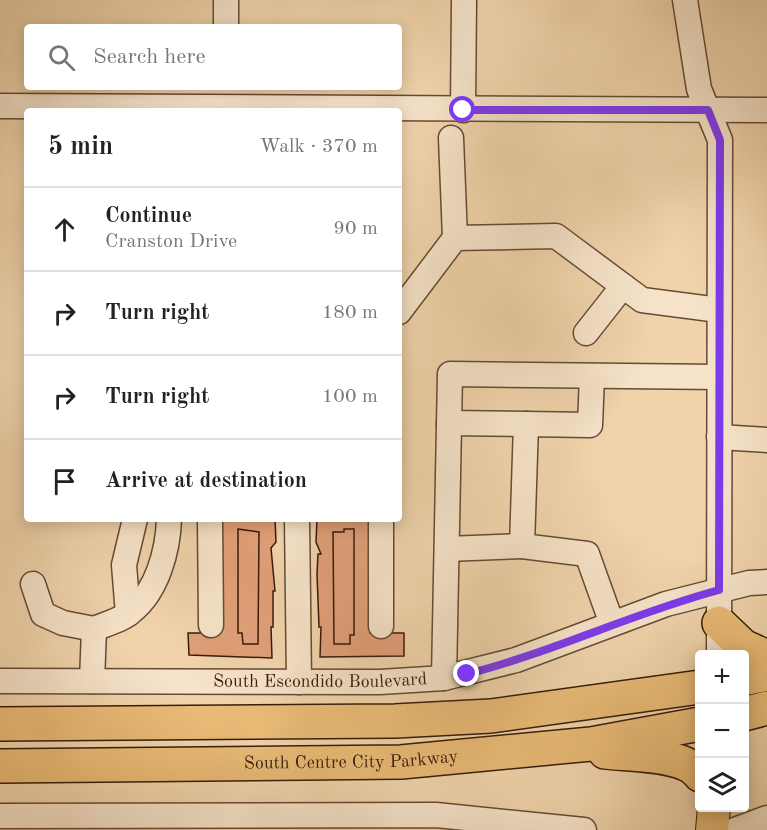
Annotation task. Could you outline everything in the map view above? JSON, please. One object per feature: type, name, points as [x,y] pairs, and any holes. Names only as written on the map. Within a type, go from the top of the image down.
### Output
[{"type":"highway","points":[[719,639],[743,646],[767,657]]},
{"type":"highway","points":[[749,678],[767,674]]},
{"type":"highway","name":"South Centre City Parkway","points":[[0,724],[395,721],[480,717],[695,688]]},
{"type":"highway","points":[[749,713],[767,708]]},
{"type":"highway","name":"South Centre City Parkway","points":[[0,766],[401,762],[568,747],[695,725]]},
{"type":"highway","points":[[568,747],[675,759],[695,769]]},
{"type":"main road","points":[[712,830],[714,812]]},
{"type":"street","points":[[226,0],[226,24]]},
{"type":"street","points":[[463,110],[464,0]]},
{"type":"street","points":[[685,0],[699,89],[720,140],[719,639]]},
{"type":"street","points":[[66,108],[225,102],[463,110],[767,110]]},
{"type":"street","points":[[0,106],[27,108]]},
{"type":"street","points":[[402,308],[455,238],[451,138]]},
{"type":"street","points":[[455,238],[556,236],[642,300],[719,310]]},
{"type":"street","points":[[586,333],[623,286]]},
{"type":"street","points":[[444,678],[450,374],[719,377]]},
{"type":"street","points":[[449,423],[590,425],[592,376]]},
{"type":"street","points":[[522,546],[526,424]]},
{"type":"street","points":[[719,437],[767,440]]},
{"type":"street","points":[[128,614],[124,565],[134,522]]},
{"type":"street","points":[[33,584],[36,600],[43,614],[63,623],[94,629],[128,614],[153,587],[168,538],[169,522]]},
{"type":"street","points":[[210,522],[211,625]]},
{"type":"street","points":[[297,522],[299,682]]},
{"type":"street","points":[[381,522],[381,626]]},
{"type":"street","points":[[447,549],[522,546],[587,554],[612,624]]},
{"type":"street","name":"South Escondido Boulevard","points":[[0,681],[380,682],[444,678],[516,660],[666,604],[719,590],[767,582]]},
{"type":"street","points":[[92,681],[94,629]]},
{"type":"street","points":[[0,816],[354,823],[436,815],[517,826],[584,830]]},
{"type":"street","points":[[735,830],[767,818]]},
{"type":"building","points":[[220,522],[275,522],[276,542],[271,548],[275,591],[273,591],[273,627],[271,627],[272,658],[189,655],[188,633],[220,633]],"holes":[[[238,529],[259,532],[258,644],[243,644],[242,633],[238,633]]]},
{"type":"building","points":[[317,522],[371,522],[370,633],[404,633],[404,656],[320,657],[321,627],[319,627],[317,574],[318,554],[321,554],[316,542]],"holes":[[[344,529],[354,529],[354,635],[350,635],[350,644],[334,644],[333,532],[344,532]]]},
{"type":"building","points":[[238,529],[259,532],[258,644],[243,644],[242,633],[238,633]]},
{"type":"building","points":[[344,529],[354,529],[354,635],[350,635],[350,644],[334,644],[333,532],[344,532]]},
{"type":"route","points":[[463,110],[708,110],[720,140],[719,590],[666,604],[516,660],[467,674]]}]
